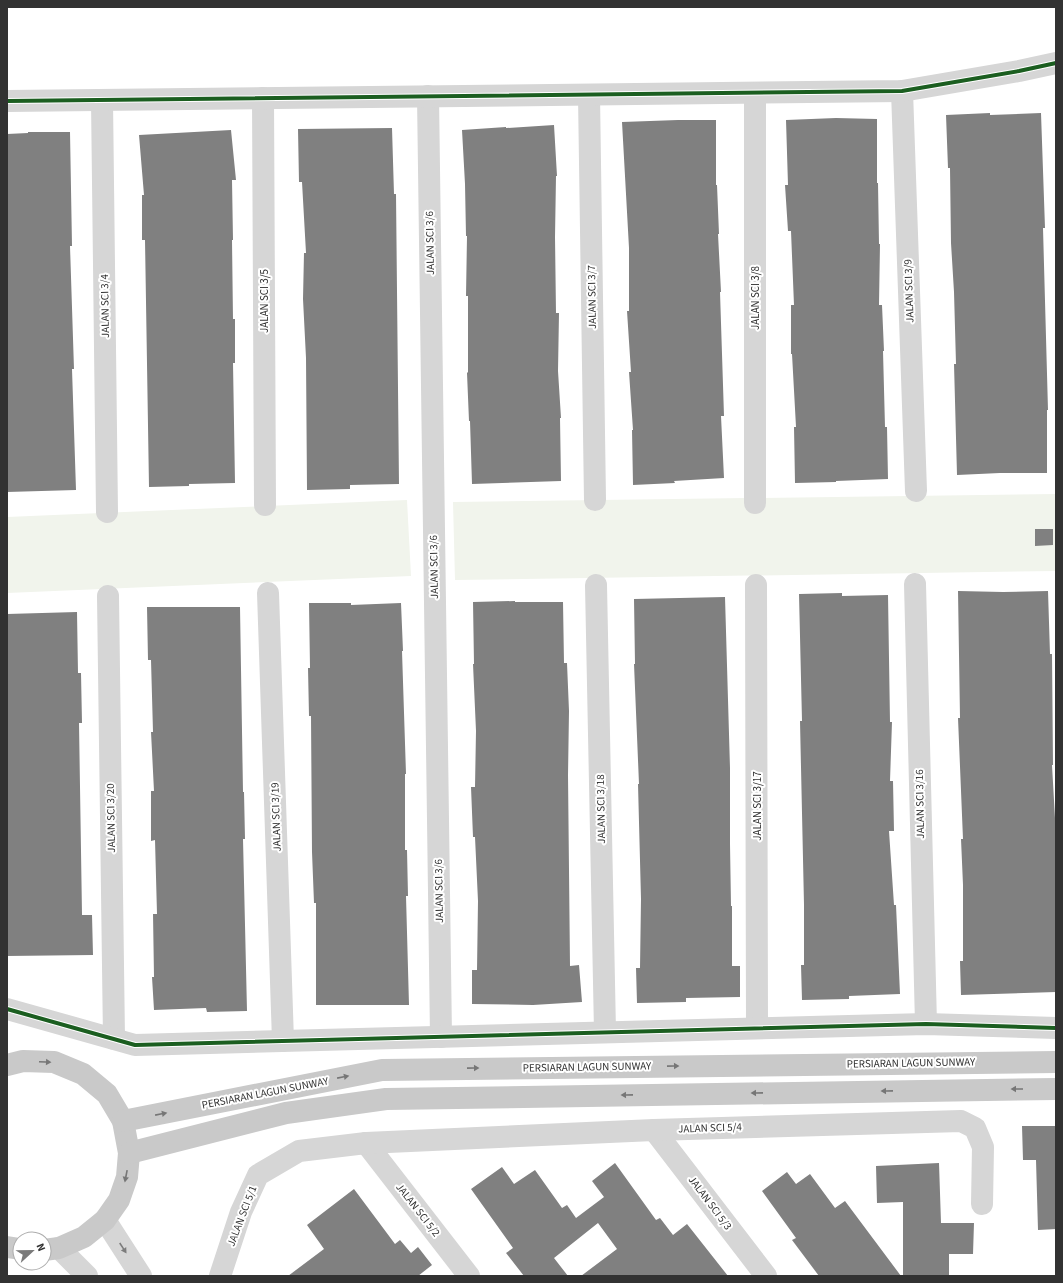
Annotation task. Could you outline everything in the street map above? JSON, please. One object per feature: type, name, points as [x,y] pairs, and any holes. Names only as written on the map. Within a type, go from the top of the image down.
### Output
[{"type":"main road","points":[[7,1065],[23,1061],[54,1062],[83,1074],[107,1094],[123,1121],[129,1153],[127,1177],[119,1200],[105,1220],[84,1237],[52,1249]]},
{"type":"main road","name":"PERSIARAN LAGUN SUNWAY","points":[[123,1121],[382,1070],[1056,1062]]},
{"type":"main road","points":[[561,1067],[563,1096]]},
{"type":"main road","points":[[129,1153],[286,1113],[386,1099],[1056,1089]]},
{"type":"street","points":[[7,101],[902,91],[1019,71],[1056,63]]},
{"type":"street","name":"JALAN SCI 3/9","points":[[902,91],[916,491]]},
{"type":"street","name":"JALAN SCI 3/8","points":[[755,93],[755,503]]},
{"type":"street","name":"JALAN SCI 3/7","points":[[589,95],[595,500]]},
{"type":"street","name":"JALAN SCI 3/6","points":[[428,96],[441,1037]]},
{"type":"street","name":"JALAN SCI 3/5","points":[[263,98],[265,505]]},
{"type":"street","name":"JALAN SCI 3/4","points":[[102,100],[107,512]]},
{"type":"street","name":"JALAN SCI 3/16","points":[[915,584],[926,1024]]},
{"type":"street","name":"JALAN SCI 3/18","points":[[596,585],[605,1032]]},
{"type":"street","name":"JALAN SCI 3/17","points":[[756,585],[757,1028]]},
{"type":"street","name":"JALAN SCI 3/19","points":[[268,593],[284,1041]]},
{"type":"street","name":"JALAN SCI 3/20","points":[[108,596],[114,1039]]},
{"type":"street","points":[[7,1009],[135,1045],[926,1024],[1056,1028]]},
{"type":"street","name":"JALAN SCI 5/4","points":[[366,1143],[654,1130],[961,1121],[975,1128],[983,1147],[982,1204]]},
{"type":"street","name":"JALAN SCI 5/3","points":[[654,1130],[766,1276]]},
{"type":"street","name":"JALAN SCI 5/1","points":[[220,1276],[241,1212],[258,1175],[299,1151],[366,1143]]},
{"type":"street","name":"JALAN SCI 5/2","points":[[366,1143],[469,1276]]},
{"type":"street","points":[[105,1220],[141,1276]]},
{"type":"street","points":[[52,1249],[87,1276]]},
{"type":"shaded area","points":[[1056,494],[1056,571],[455,580],[453,502]]},
{"type":"shaded area","points":[[407,500],[411,576],[7,593],[7,517]]},
{"type":"building","points":[[990,113],[990,115],[1041,113],[1045,228],[1043,228],[1048,410],[1047,473],[957,475],[954,292],[951,243],[950,168],[948,168],[946,115]]},
{"type":"building","points":[[836,118],[877,119],[877,183],[880,244],[879,305],[882,305],[885,427],[887,427],[888,479],[795,483],[794,427],[796,427],[791,354],[791,305],[794,305],[791,231],[788,231],[785,185],[788,185],[786,120]]},
{"type":"building","points":[[716,120],[716,185],[719,234],[724,416],[721,416],[724,478],[674,481],[675,483],[633,485],[633,430],[629,372],[631,372],[627,311],[629,311],[629,248],[622,122]]},
{"type":"building","points":[[554,125],[557,176],[555,237],[556,313],[559,313],[558,371],[561,418],[561,481],[472,484],[467,373],[467,236],[462,130]]},
{"type":"building","points":[[392,128],[394,194],[396,194],[399,484],[350,485],[350,489],[307,490],[306,358],[303,299],[304,253],[306,253],[302,182],[299,182],[298,129]]},
{"type":"building","points":[[231,130],[236,180],[232,180],[233,319],[235,319],[235,363],[233,363],[235,483],[149,487],[145,240],[142,240],[142,195],[144,195],[139,135]]},
{"type":"building","points":[[28,132],[70,132],[72,246],[70,246],[74,369],[72,369],[76,490],[7,492],[7,134]]},
{"type":"building","points":[[1035,529],[1053,529],[1053,545],[1035,546]]},
{"type":"building","points":[[958,591],[1048,591],[1050,654],[1052,654],[1052,765],[1056,880],[1056,992],[961,995],[960,961],[963,961],[963,885],[961,839],[963,839],[958,718],[960,718]]},
{"type":"building","points":[[842,593],[842,596],[888,595],[890,722],[892,722],[890,781],[893,781],[894,831],[889,831],[894,905],[896,905],[900,994],[849,996],[849,999],[802,1000],[801,965],[804,965],[804,905],[799,594]]},
{"type":"building","points":[[725,597],[730,768],[732,966],[740,966],[740,997],[686,998],[686,1002],[637,1003],[636,968],[640,968],[641,899],[639,784],[634,664],[634,599]]},
{"type":"building","points":[[473,602],[563,602],[564,663],[567,663],[569,711],[568,775],[570,966],[579,965],[582,1002],[533,1005],[472,1004],[472,970],[477,970],[478,901],[471,787],[475,787],[476,731],[473,664]]},
{"type":"building","points":[[309,603],[351,603],[351,605],[401,603],[406,774],[405,850],[407,850],[408,896],[406,896],[409,1005],[316,1005],[316,903],[314,903],[312,852],[311,716],[309,716],[308,668],[310,668]]},
{"type":"building","points":[[147,607],[240,607],[247,1011],[207,1012],[206,1008],[154,1010],[152,977],[154,977],[153,914],[157,914],[155,840],[151,841],[151,791],[154,791],[151,732],[153,732],[151,660],[148,660]]},
{"type":"building","points":[[77,612],[78,673],[81,673],[82,723],[79,723],[82,915],[92,915],[93,955],[7,956],[7,614]]},
{"type":"building","points":[[1022,1126],[1056,1126],[1056,1229],[1038,1230],[1036,1160],[1023,1160]]},
{"type":"building","points":[[615,1163],[656,1220],[660,1218],[673,1235],[687,1224],[728,1276],[581,1276],[617,1249],[598,1223],[554,1258],[568,1276],[524,1276],[506,1253],[513,1248],[471,1189],[502,1167],[514,1184],[535,1170],[562,1208],[567,1205],[576,1218],[604,1197],[592,1181]]},
{"type":"building","points":[[939,1163],[941,1223],[974,1223],[973,1254],[949,1254],[949,1276],[903,1276],[903,1202],[877,1203],[876,1166]]},
{"type":"building","points":[[787,1172],[796,1184],[810,1174],[835,1208],[845,1201],[901,1276],[819,1276],[792,1240],[796,1238],[762,1191]]},
{"type":"building","points":[[354,1189],[395,1244],[400,1240],[411,1253],[418,1247],[432,1265],[418,1276],[288,1276],[324,1249],[307,1225]]},
{"type":"cycle path","points":[[7,101],[902,91],[1019,71],[1056,63]]},
{"type":"cycle path","points":[[7,1009],[135,1045],[926,1024],[1056,1028]]}]
